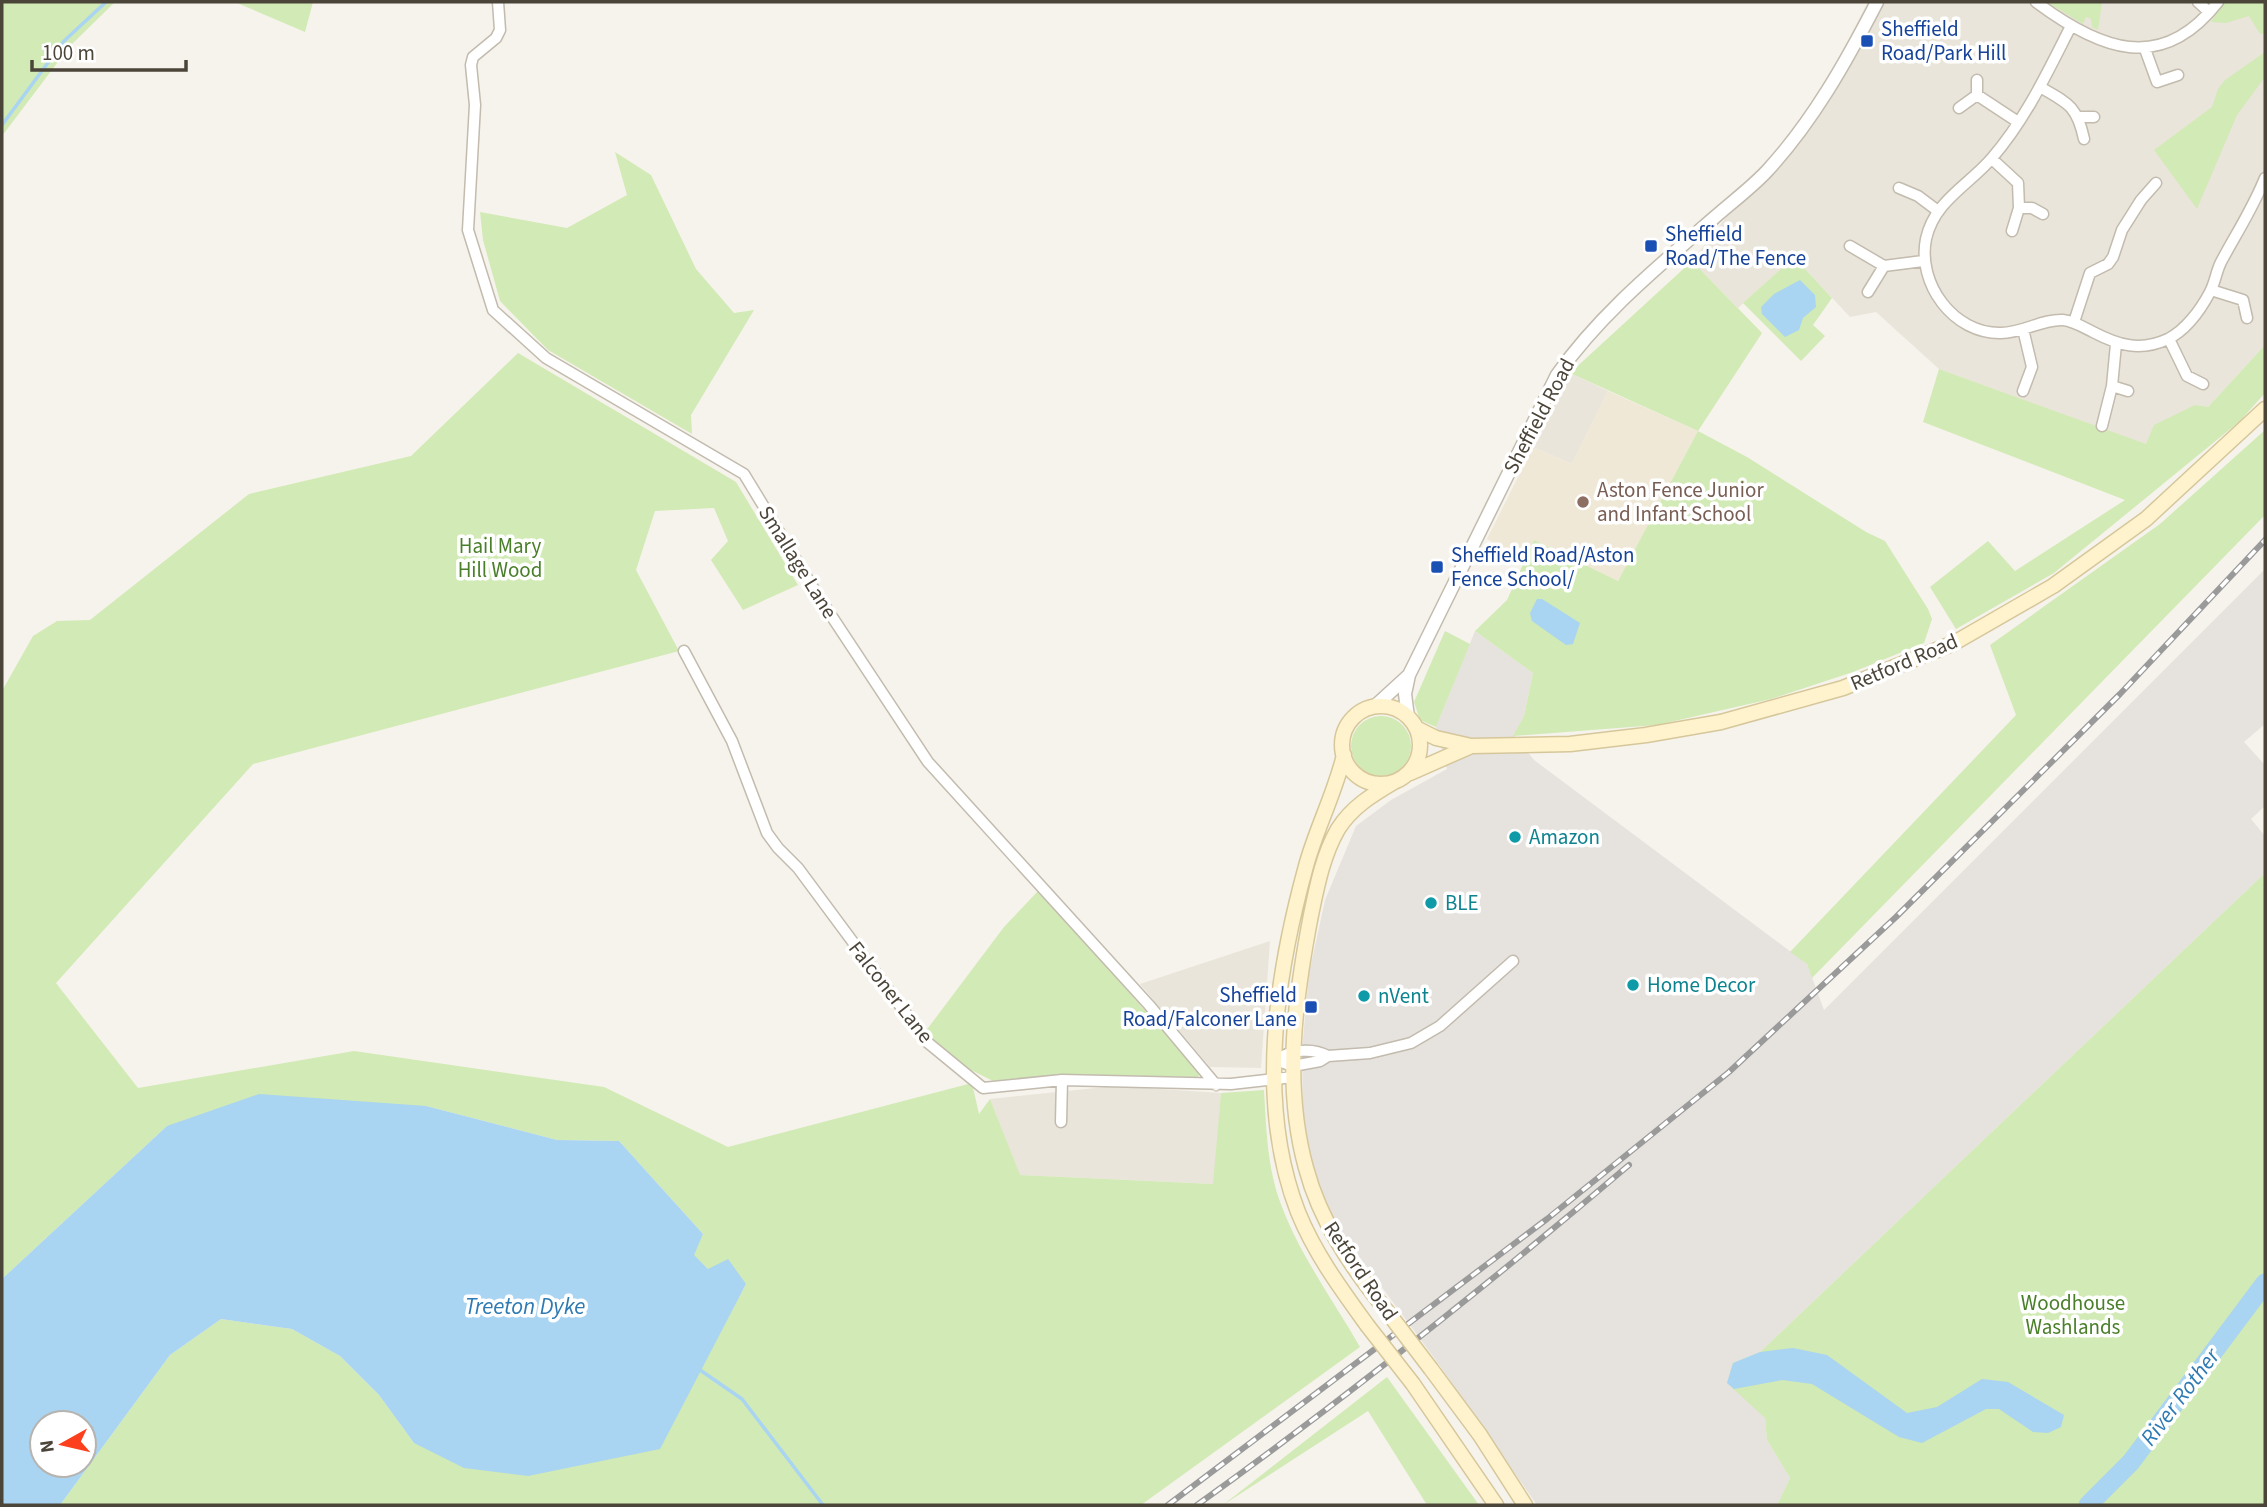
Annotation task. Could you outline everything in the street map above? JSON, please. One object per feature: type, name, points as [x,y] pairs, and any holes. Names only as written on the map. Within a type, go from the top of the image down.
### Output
[{"type":"main road","name":"Retford Road","points":[[1412,722],[1436,738],[1471,746],[1570,744],[1721,722],[1843,688],[1954,643],[2053,586],[2146,519],[2265,409]]},
{"type":"main road","points":[[1374,707],[1398,710],[1412,722],[1419,738],[1418,758],[1400,779],[1384,784],[1363,780],[1354,774],[1343,755],[1344,734],[1348,724],[1364,710],[1374,707]]},
{"type":"main road","name":"Retford Road","points":[[1471,746],[1400,779],[1352,810],[1338,830],[1328,852],[1316,893],[1304,956],[1293,1065],[1298,1131],[1315,1196],[1345,1254],[1480,1435],[1525,1505]]},
{"type":"main road","name":"Retford Road","points":[[1343,755],[1313,843],[1295,908],[1284,964],[1275,1060],[1282,1156],[1295,1202],[1331,1275],[1413,1384],[1496,1505]]},
{"type":"street","name":"Smallage Lane","points":[[498,2],[500,30],[496,38],[473,57],[471,65],[475,105],[468,230],[493,310],[546,358],[744,474],[815,591],[928,762],[1149,1005],[1216,1084]]},
{"type":"street","name":"Sheffield Road","points":[[1412,722],[1405,694],[1409,674],[1557,375],[1601,321],[1766,173],[1799,134],[1825,96],[1877,2]]},
{"type":"street","points":[[2036,2],[2071,26],[2120,47],[2145,49],[2185,34],[2218,2]]},
{"type":"street","points":[[2198,2],[2209,12]]},
{"type":"street","points":[[2071,26],[2040,87],[2018,122],[1992,159],[1938,211],[1927,236],[1923,261],[1934,292],[1943,306],[1955,316],[1993,333],[2012,332],[2054,320],[2074,322],[2116,344],[2141,346],[2169,338],[2188,324],[2211,290],[2221,262],[2260,205],[2265,178]]},
{"type":"street","points":[[2145,49],[2157,82],[2178,75]]},
{"type":"street","points":[[1977,80],[1977,95]]},
{"type":"street","points":[[2040,87],[2066,102],[2080,117],[2084,139]]},
{"type":"street","points":[[1977,95],[2018,122]]},
{"type":"street","points":[[1959,108],[1977,95]]},
{"type":"street","points":[[2080,117],[2094,117]]},
{"type":"street","points":[[1992,159],[2018,183],[2019,208],[2012,231]]},
{"type":"street","points":[[2074,322],[2090,273],[2108,264],[2122,230],[2141,200],[2156,183]]},
{"type":"street","points":[[1899,188],[1918,196],[1938,211]]},
{"type":"street","points":[[2019,208],[2032,208],[2043,214]]},
{"type":"street","points":[[1850,246],[1884,266],[1923,261]]},
{"type":"street","points":[[1868,292],[1884,266]]},
{"type":"street","points":[[2211,290],[2243,300],[2247,318]]},
{"type":"street","points":[[2023,329],[2032,367],[2023,391]]},
{"type":"street","points":[[2169,338],[2187,376],[2203,384]]},
{"type":"street","points":[[2102,426],[2112,386],[2116,344]]},
{"type":"street","points":[[2112,386],[2128,391]]},
{"type":"street","name":"Falconer Lane","points":[[684,651],[732,741],[767,833],[798,868],[927,1042],[986,1089],[1062,1080],[1216,1084],[1275,1079],[1318,1051],[1328,1056],[1370,1053],[1411,1043],[1440,1026],[1513,961]]},
{"type":"street","name":"Sheffield Road","points":[[1374,707],[1409,674]]},
{"type":"street","points":[[1275,1060],[1293,1065]]},
{"type":"street","points":[[1061,1122],[1062,1080]]},
{"type":"shaded area","points":[[1868,2],[2265,2],[2265,345],[2208,407],[2147,445],[1939,369],[1876,312],[1850,317],[1794,257],[1738,308],[1692,261],[1816,102]]},
{"type":"shaded area","points":[[1570,373],[1608,391],[1572,464],[1533,447]]},
{"type":"shaded area","name":"Aston Fence Junior and Infant School","points":[[1608,391],[1698,431],[1618,581],[1534,540],[1525,558],[1487,539],[1533,447],[1572,464]]},
{"type":"shaded area","points":[[2265,569],[2265,724],[2244,742],[2265,765],[2265,806],[2251,819],[2265,836],[2265,873],[1760,1352],[1733,1363],[1765,1418],[1767,1440],[1790,1478],[1777,1505],[1537,1505],[1435,1359],[1338,1228],[1316,1180],[1303,1116],[1302,1050],[1309,974],[1325,900],[1356,826],[1391,800],[1447,769],[1436,727],[1475,631],[1533,673],[1524,716],[1514,735],[1534,760],[1807,964],[1824,1010]]},
{"type":"shaded area","points":[[1270,941],[1261,1068],[1210,1067],[1140,984]]},
{"type":"shaded area","points":[[1115,1086],[1221,1093],[1214,1184],[1019,1175],[990,1099]]},
{"type":"green space","points":[[2,2],[115,2],[70,46],[2,136]]},
{"type":"green space","points":[[235,2],[313,2],[305,32]]},
{"type":"green space","points":[[2047,2],[2102,2],[2098,30],[2092,27],[2091,19],[2086,17],[2083,24]]},
{"type":"green space","points":[[2224,2],[2265,2],[2265,33],[2260,34],[2249,16],[2226,23],[2211,22]]},
{"type":"green space","points":[[2265,52],[2265,77],[2237,115],[2197,209],[2154,150],[2212,107],[2218,89],[2225,80]]},
{"type":"green space","points":[[615,152],[651,175],[696,269],[734,313],[754,310],[691,415],[692,434],[548,350],[500,301],[483,240],[480,212],[567,228],[627,195]]},
{"type":"green space","points":[[1794,257],[1832,298],[1813,325],[1825,336],[1801,361],[1743,303]]},
{"type":"green space","points":[[1692,261],[1762,333],[1698,431],[1570,373]]},
{"type":"green space","points":[[2265,345],[2265,393],[2240,421],[2054,573],[1956,629],[1930,587],[1988,541],[2015,571],[2125,500],[1923,422],[1939,369],[2146,444],[2154,425],[2195,405],[2208,407]]},
{"type":"green space","name":"Hail Mary Hill Wood","points":[[518,353],[736,482],[798,585],[743,610],[711,560],[728,541],[714,508],[655,511],[636,570],[679,651],[253,764],[56,983],[138,1088],[354,1051],[604,1087],[728,1147],[972,1083],[979,1114],[990,1099],[1020,1175],[1213,1184],[1221,1093],[1264,1090],[1269,1157],[1278,1196],[1304,1255],[1360,1347],[1141,1505],[60,1505],[79,1479],[98,1479],[98,1453],[170,1355],[221,1319],[292,1329],[340,1356],[379,1395],[414,1443],[695,1379],[746,1284],[708,1269],[693,1255],[703,1234],[619,1141],[557,1140],[426,1106],[167,1126],[2,1279],[2,691],[33,636],[57,621],[90,620],[249,494],[411,456]]},
{"type":"green space","points":[[2265,430],[2265,515],[1812,978],[1807,964],[1790,952],[2016,715],[1990,645],[2160,524]]},
{"type":"green space","points":[[1698,431],[1747,457],[1866,532],[1885,541],[1932,619],[1924,643],[1853,672],[1771,699],[1657,725],[1513,736],[1524,716],[1533,673],[1475,631],[1507,600],[1534,540],[1618,581]]},
{"type":"green space","points":[[1445,631],[1470,644],[1436,727],[1420,720],[1414,702]]},
{"type":"green space","points":[[1381,716],[1398,721],[1406,729],[1411,746],[1406,763],[1398,771],[1381,776],[1364,771],[1356,763],[1351,746],[1356,729],[1364,721]]},
{"type":"green space","name":"Woodhouse Washlands","points":[[2265,873],[2265,1505],[1777,1505],[1790,1478],[1767,1440],[1765,1418],[1727,1383],[1733,1363],[1760,1352]]},
{"type":"green space","points":[[1039,890],[1200,1073],[1198,1077],[1061,1074],[993,1081],[969,1069],[925,1032],[1004,927]]},
{"type":"green space","points":[[1387,1377],[1479,1505],[1427,1505],[1368,1411],[1223,1505]]},
{"type":"water","points":[[1800,280],[1815,295],[1816,307],[1803,318],[1799,330],[1785,337],[1762,314],[1761,307],[1774,294]]},
{"type":"water","points":[[1537,599],[1542,599],[1580,623],[1573,644],[1566,645],[1532,621],[1530,613]]},
{"type":"water","name":"Treeton Dyke","points":[[259,1094],[426,1106],[557,1140],[619,1141],[703,1234],[694,1255],[708,1269],[728,1259],[746,1284],[660,1449],[528,1476],[464,1468],[414,1443],[379,1395],[340,1356],[292,1329],[221,1319],[170,1355],[98,1453],[98,1409],[28,1409],[28,1479],[79,1479],[60,1505],[2,1505],[2,1279],[167,1126]]},
{"type":"water","points":[[1793,1348],[1827,1355],[1907,1413],[1937,1407],[1982,1379],[2008,1382],[2064,1415],[2061,1427],[2048,1433],[2033,1432],[1999,1409],[1986,1409],[1922,1443],[1899,1437],[1812,1384],[1782,1380],[1734,1389],[1727,1383],[1733,1363],[1760,1352]]},
{"type":"waterway","points":[[2,125],[64,41],[106,2]]},
{"type":"waterway","name":"River Rother","points":[[2088,1505],[2131,1462],[2265,1283]]},
{"type":"waterway","points":[[700,1370],[742,1399],[823,1505]]},
{"type":"railway","points":[[1168,1505],[1547,1219],[1729,1072],[1896,917],[2120,694],[2265,540]]},
{"type":"railway","points":[[1197,1505],[1416,1339],[1629,1165]]},
{"type":"place","name":"Sheffield Road/Park Hill","points":[[1867,41]]},
{"type":"place","name":"Sheffield Road/The Fence","points":[[1651,246]]},
{"type":"place","name":"Aston Fence Junior and Infant School","points":[[1583,502]]},
{"type":"place","name":"Sheffield Road/Aston Fence School/","points":[[1437,567]]},
{"type":"place","name":"Amazon","points":[[1515,837]]},
{"type":"place","name":"BLE","points":[[1431,903]]},
{"type":"place","name":"Home Decor","points":[[1633,985]]},
{"type":"place","name":"nVent","points":[[1364,996]]},
{"type":"place","name":"Sheffield Road/Falconer Lane","points":[[1311,1007]]}]
